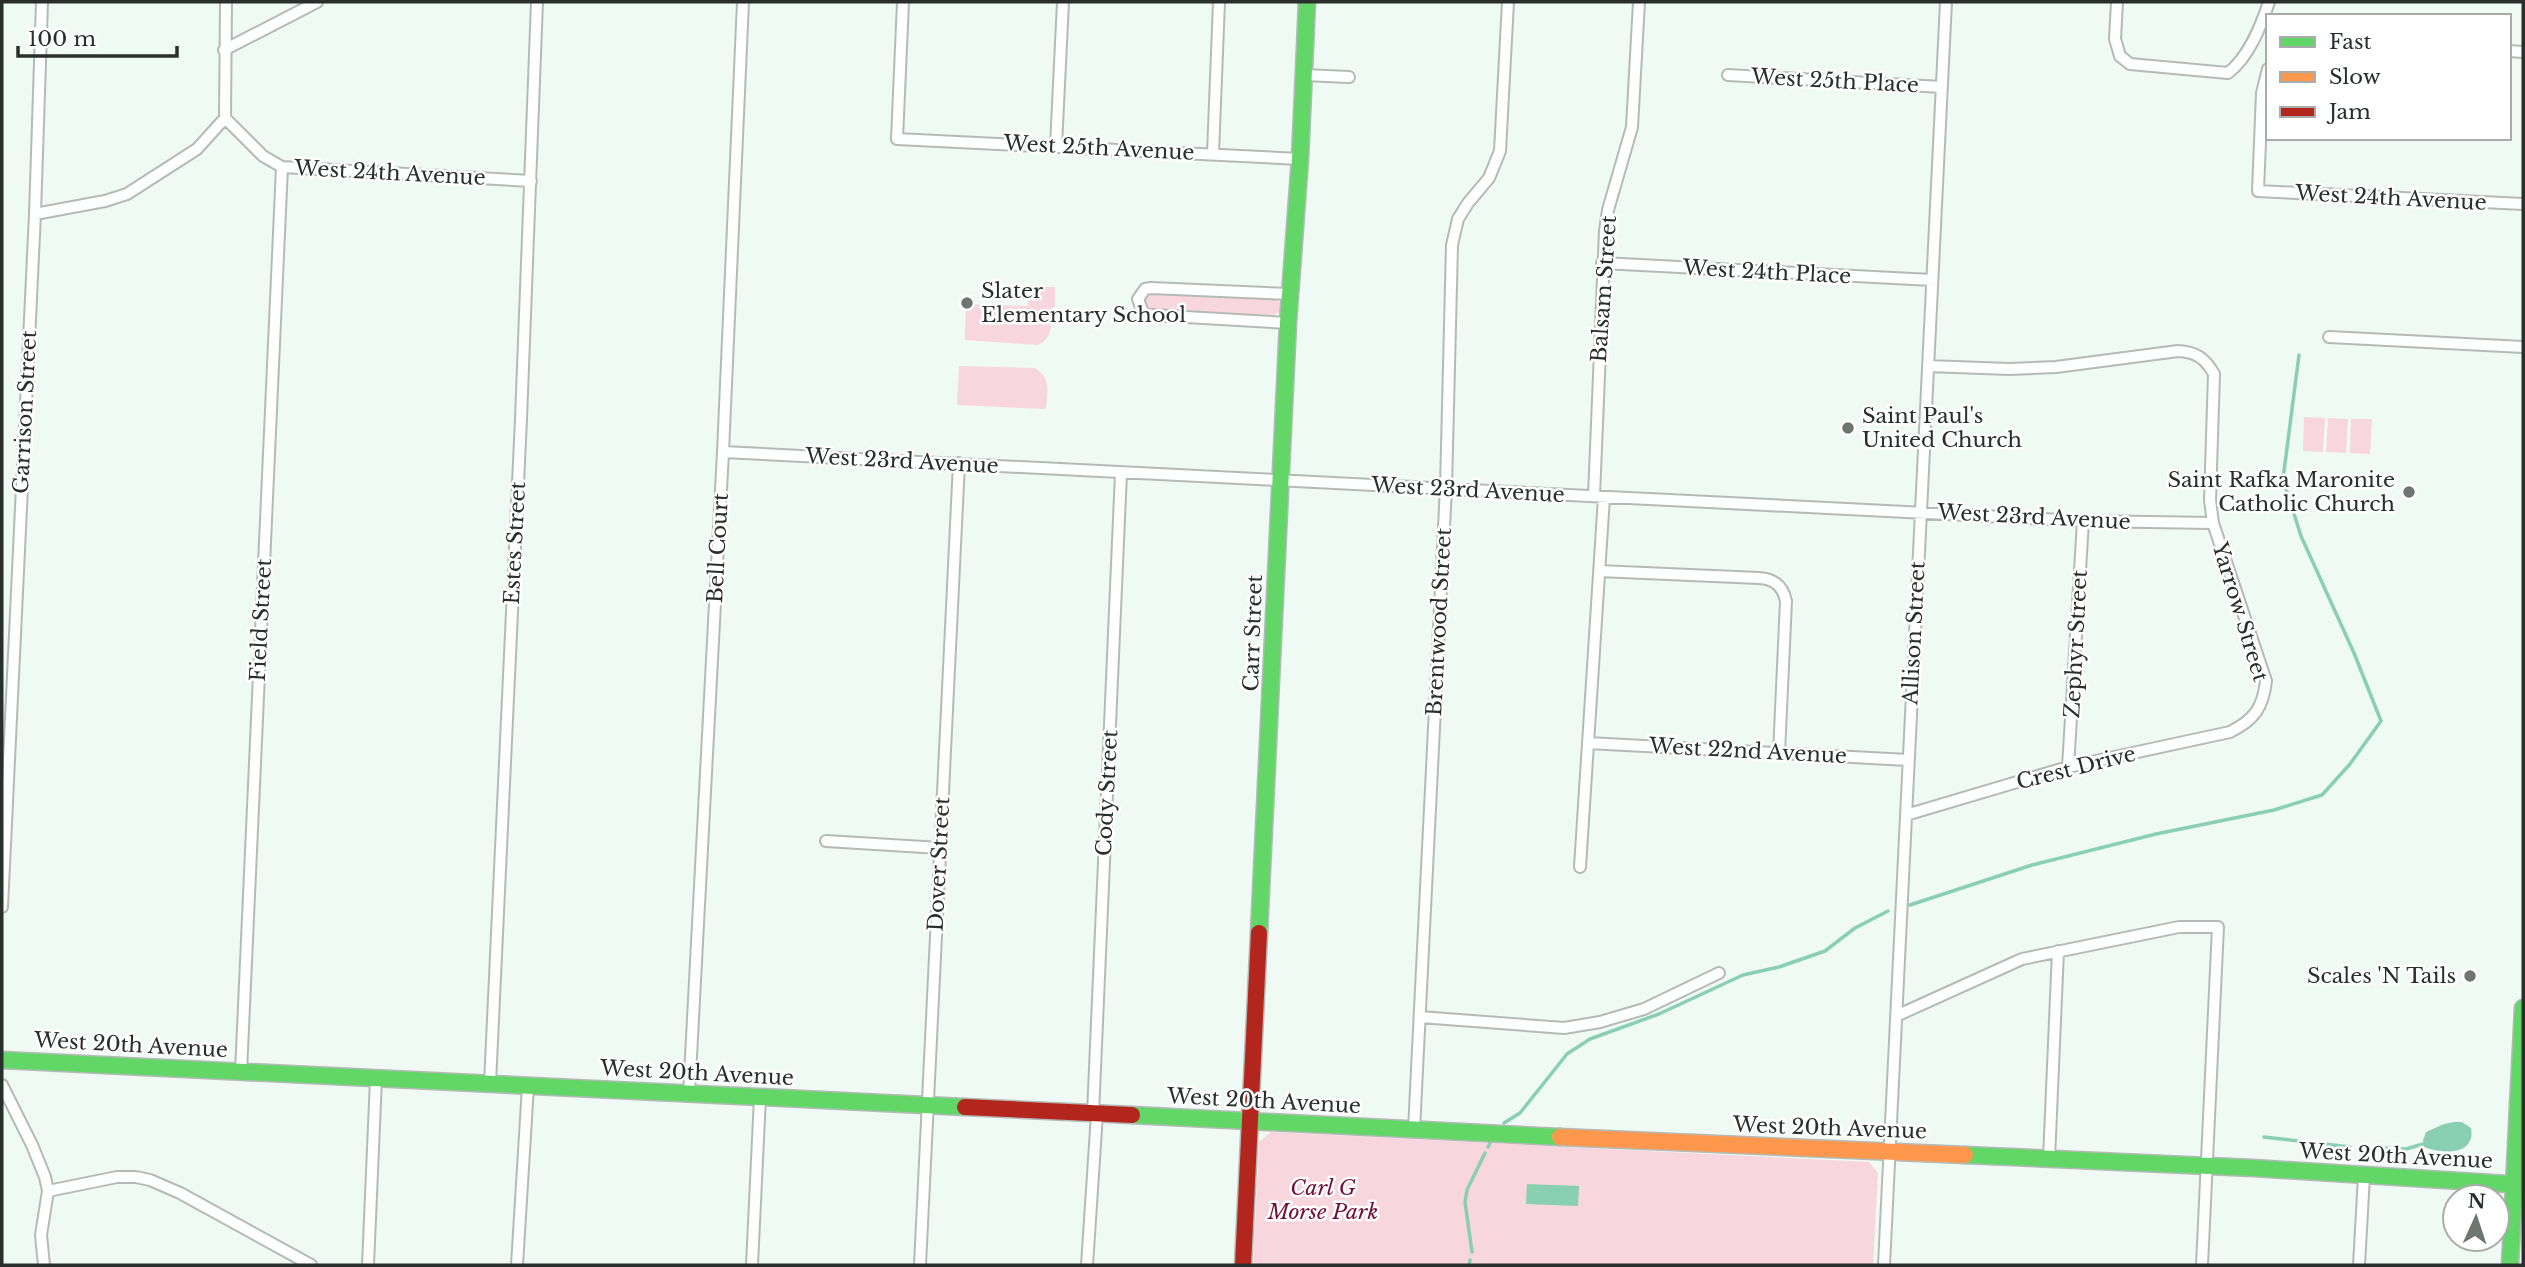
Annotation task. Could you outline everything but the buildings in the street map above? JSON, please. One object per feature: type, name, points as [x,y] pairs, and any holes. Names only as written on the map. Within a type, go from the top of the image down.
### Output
[{"type":"street","name":"Garrison Street","points":[[2,907],[42,2]]},
{"type":"street","points":[[34,214],[105,201],[127,194],[197,149],[225,118],[226,2]]},
{"type":"street","points":[[224,50],[317,2]]},
{"type":"street","name":"Estes Street","points":[[490,1084],[537,2]]},
{"type":"street","name":"Bell Court","points":[[689,1094],[723,452],[743,2]]},
{"type":"street","name":"West 25th Avenue","points":[[903,2],[897,139],[1300,159]]},
{"type":"street","points":[[1056,146],[1063,2]]},
{"type":"street","points":[[1213,153],[1219,2]]},
{"type":"street","name":"Carr Street","points":[[1243,1265],[1288,323],[1300,159],[1307,2]]},
{"type":"street","name":"Brentwood Street","points":[[1414,1130],[1446,487],[1452,245],[1458,219],[1489,178],[1500,151],[1508,2]]},
{"type":"street","name":"Balsam Street","points":[[1580,867],[1599,571],[1602,263],[1608,209],[1632,127],[1639,2]]},
{"type":"street","name":"Allison Street","points":[[1884,1265],[1946,2]]},
{"type":"street","points":[[2117,2],[2115,39],[2120,56],[2130,64],[2228,73],[2245,53],[2269,2]]},
{"type":"street","points":[[1304,75],[1349,77]]},
{"type":"street","name":"West 25th Place","points":[[1728,75],[1942,87]]},
{"type":"street","name":"West 24th Avenue","points":[[2266,77],[2262,93],[2258,191],[2523,204]]},
{"type":"street","name":"West 24th Avenue","points":[[225,118],[263,156],[282,167],[531,181]]},
{"type":"street","name":"Field Street","points":[[241,1072],[282,167]]},
{"type":"street","name":"West 24th Place","points":[[1602,263],[1932,280]]},
{"type":"street","points":[[1288,323],[1152,315],[1143,313],[1138,299],[1145,289],[1151,288],[1290,294]]},
{"type":"street","points":[[2329,337],[2523,346]]},
{"type":"street","name":"Yarrow Street","points":[[1928,366],[2009,369],[2178,351],[2190,351],[2203,358],[2214,374],[2210,500],[2213,523],[2266,681],[2260,705],[2246,724]]},
{"type":"street","name":"West 23rd Avenue","points":[[723,452],[2083,521],[2213,523]]},
{"type":"street","name":"Dover Street","points":[[920,1265],[959,463]]},
{"type":"street","name":"Cody Street","points":[[1087,1265],[1121,473]]},
{"type":"street","name":"Zephyr Street","points":[[2068,767],[2083,521]]},
{"type":"street","points":[[1599,571],[1769,579],[1784,590],[1786,601],[1779,752]]},
{"type":"street","name":"Crest Drive","points":[[1906,815],[2068,767],[2230,732],[2246,724]]},
{"type":"street","name":"West 22nd Avenue","points":[[1588,743],[1908,760]]},
{"type":"street","points":[[826,841],[940,848]]},
{"type":"street","points":[[1896,1016],[2022,959],[2179,927],[2218,928],[2202,1265]]},
{"type":"street","points":[[2049,1159],[2058,951]]},
{"type":"street","points":[[1420,1017],[1564,1028],[1600,1022],[1644,1009],[1719,973]]},
{"type":"street","points":[[2510,1265],[2519,1184],[2523,1008]]},
{"type":"street","name":"West 20th Avenue","points":[[2,1060],[1414,1130],[2207,1166],[2519,1184]]},
{"type":"street","points":[[368,1265],[376,1079]]},
{"type":"street","points":[[2,1085],[36,1153],[48,1191],[41,1235],[44,1265]]},
{"type":"street","points":[[517,1265],[528,1086]]},
{"type":"street","points":[[752,1265],[760,1097]]},
{"type":"street","points":[[2359,1265],[2364,1176]]},
{"type":"street","points":[[48,1191],[117,1177],[150,1180],[180,1193],[311,1265]]},
{"type":"green space","points":[[1029,287],[1055,287],[1051,329],[1043,342],[1038,345],[965,340],[966,304],[1028,306]]},
{"type":"green space","points":[[1147,293],[1273,299],[1280,302],[1280,312],[1274,315],[1153,310],[1145,308],[1143,301]]},
{"type":"green space","points":[[959,366],[1035,368],[1046,381],[1046,409],[957,405]]},
{"type":"green space","points":[[2304,417],[2325,418],[2323,452],[2303,451]]},
{"type":"green space","points":[[2328,418],[2348,419],[2346,453],[2326,452]]},
{"type":"green space","points":[[2351,419],[2372,419],[2370,454],[2350,453]]},
{"type":"green space","name":"Carl G Morse Park","points":[[1271,1132],[1869,1162],[1878,1173],[1873,1265],[1253,1265],[1259,1142]]},
{"type":"shaded area","points":[[2454,1122],[2462,1122],[2471,1128],[2468,1144],[2456,1151],[2424,1147],[2426,1132]]},
{"type":"shaded area","points":[[1527,1184],[1579,1186],[1578,1206],[1526,1204]]},
{"type":"waterway","points":[[1910,905],[2032,865],[2156,834],[2274,810],[2322,795],[2350,764],[2381,721],[2354,653],[2301,536],[2283,479],[2299,355]]},
{"type":"waterway","points":[[1504,1123],[1520,1113],[1567,1054],[1590,1039],[1659,1014],[1743,975],[1779,967],[1825,951],[1855,928],[1888,911]]},
{"type":"waterway","points":[[2264,1137],[2350,1147]]},
{"type":"waterway","points":[[1488,1147],[1491,1141]]},
{"type":"waterway","points":[[2378,1148],[2406,1149],[2423,1144]]},
{"type":"waterway","points":[[1472,1252],[1465,1202],[1467,1190],[1485,1153]]},
{"type":"waterway","points":[[1469,1265],[1470,1260]]},
{"type":"traffic: fast","points":[[1259,933],[1288,323],[1300,159],[1307,2]]},
{"type":"traffic: fast","points":[[2510,1265],[2523,1008]]},
{"type":"traffic: fast","points":[[2,1060],[965,1107]]},
{"type":"traffic: fast","points":[[1132,1115],[1560,1137]]},
{"type":"traffic: fast","points":[[1965,1155],[2253,1168],[2523,1185]]},
{"type":"traffic: slow","points":[[1560,1137],[1965,1155]]},
{"type":"traffic: jam","points":[[1243,1265],[1259,933]]},
{"type":"traffic: jam","points":[[965,1107],[1132,1115]]},
{"type":"place","name":"Slater Elementary School","points":[[967,303]]},
{"type":"place","name":"Saint Paul's United Church","points":[[1848,428]]},
{"type":"place","name":"Saint Rafka Maronite Catholic Church","points":[[2409,492]]},
{"type":"place","name":"Scales 'N Tails","points":[[2470,976]]}]
